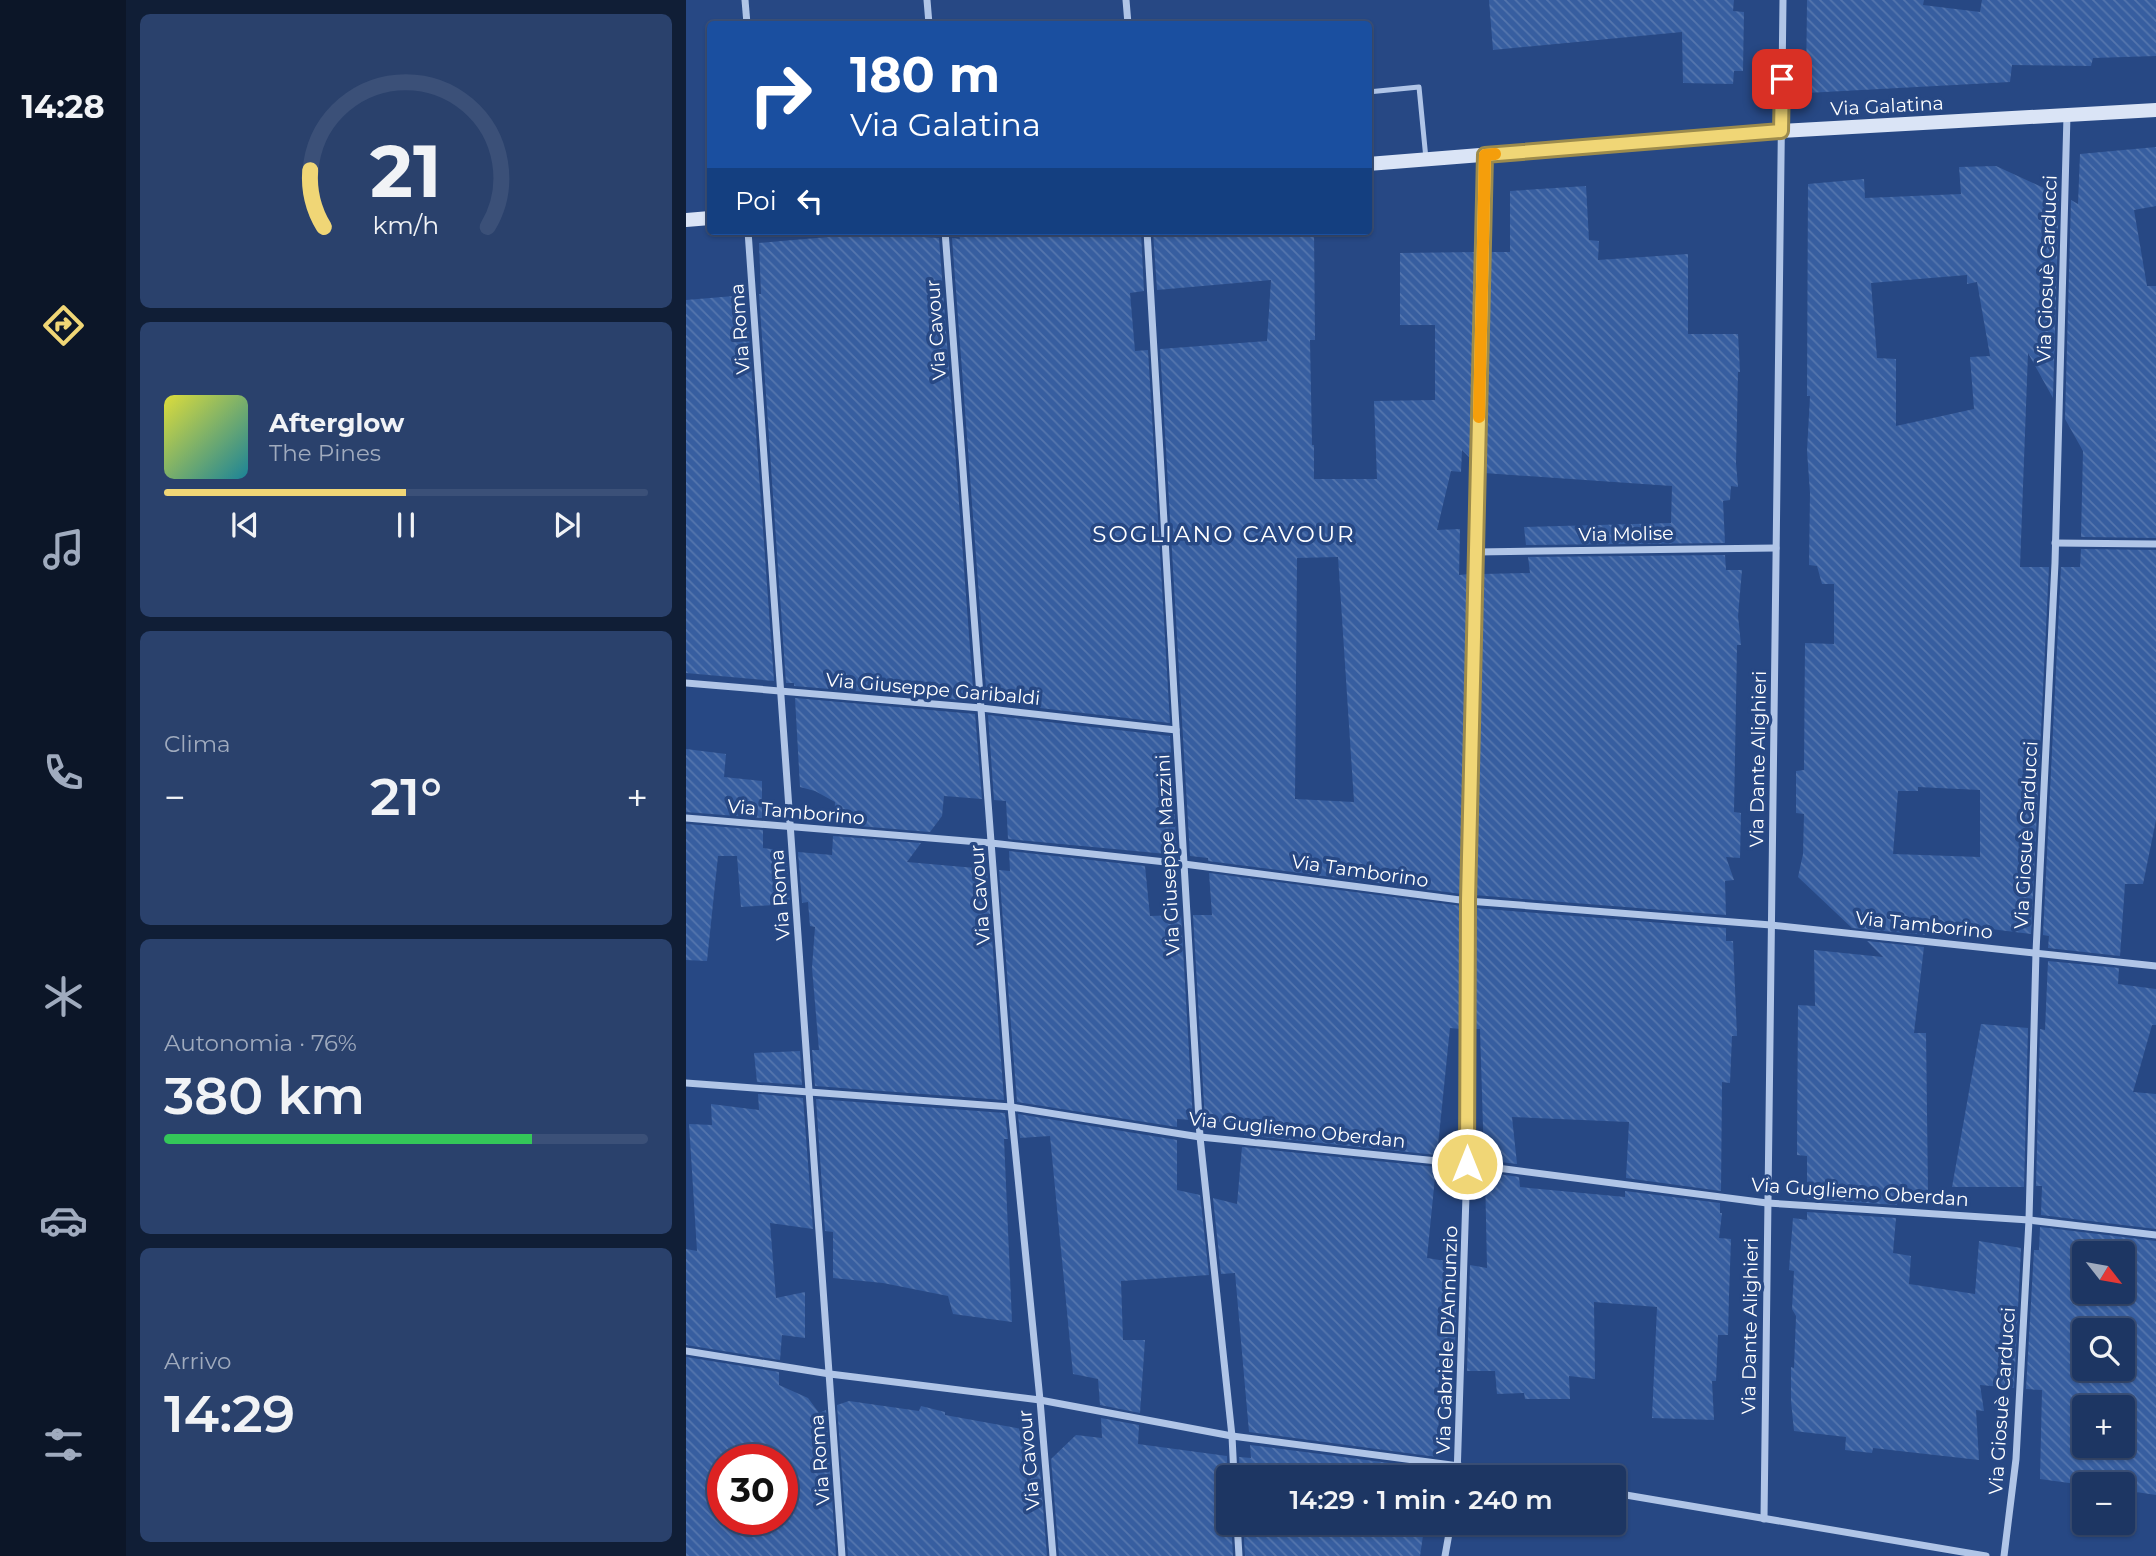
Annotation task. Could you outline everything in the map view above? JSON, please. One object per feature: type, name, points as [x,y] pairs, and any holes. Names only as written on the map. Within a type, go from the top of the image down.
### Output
[{"type":"street","points":[[745,0],[747,21]]},
{"type":"street","points":[[927,0],[929,21]]},
{"type":"street","points":[[1126,0],[1128,21]]},
{"type":"street","name":"Via Dante Alighieri","points":[[1764,1519],[1783,0]]},
{"type":"street","name":"Via Galatina","points":[[1372,164],[1781,131],[2156,110]]},
{"type":"street","name":"Via Giosuè Carducci","points":[[2004,1556],[2017,1459],[2029,1220],[2036,952],[2055,543],[2067,114]]},
{"type":"street","name":"Via Gabriele D'Annunzio","points":[[1459,1465],[1467,1164],[1468,901],[1485,155]]},
{"type":"street","points":[[686,220],[707,218]]},
{"type":"street","name":"Via Roma","points":[[748,235],[842,1556]]},
{"type":"street","name":"Via Cavour","points":[[945,235],[1011,1107],[1053,1556]]},
{"type":"street","name":"Via Giuseppe Mazzini","points":[[1147,235],[1200,1138],[1233,1465]]},
{"type":"street","points":[[2055,543],[2156,544]]},
{"type":"street","name":"Via Molise","points":[[1476,552],[1776,548]]},
{"type":"street","name":"Via Giuseppe Garibaldi","points":[[686,683],[981,709],[1176,730]]},
{"type":"street","name":"Via Tamborino","points":[[686,818],[991,843],[1184,864],[1468,901],[1771,925],[2156,967]]},
{"type":"street","name":"Via Gugliemo Oberdan","points":[[686,1083],[810,1090],[1011,1107],[1200,1138],[1467,1164],[1767,1203],[2029,1220],[2156,1235]]},
{"type":"street","points":[[686,1351],[830,1374],[1040,1400],[1232,1436],[1451,1465]]},
{"type":"street","points":[[1626,1495],[1986,1556]]},
{"type":"street","points":[[1238,1535],[1239,1556]]},
{"type":"street","points":[[1446,1556],[1449,1535]]},
{"type":"lane","points":[[1372,92],[1419,87],[1426,159]]},
{"type":"building","points":[[1489,0],[1734,0],[1733,11],[1744,12],[1743,71],[1734,71],[1733,84],[1683,83],[1682,32],[1493,50]]},
{"type":"building","points":[[1807,0],[1924,0],[1923,5],[1980,12],[1982,0],[2156,0],[2156,56],[2093,58],[2091,66],[2012,65],[2010,82],[1806,93]]},
{"type":"building","points":[[2156,147],[2156,206],[2134,210],[2147,286],[2156,286],[2156,538],[2081,537],[2083,451],[2065,419],[2071,200],[2078,204],[2080,154]]},
{"type":"building","points":[[1996,166],[2059,195],[2053,398],[2028,353],[2020,567],[2049,567],[2031,934],[1927,921],[1926,935],[1852,928],[1798,877],[1803,854],[1804,814],[1796,813],[1796,771],[1804,770],[1805,643],[1834,644],[1834,584],[1822,584],[1817,566],[1809,565],[1808,184],[1864,179],[1865,198],[1961,194],[1959,167]],"holes":[[[1967,275],[1967,284],[1977,282],[1990,356],[1970,357],[1974,409],[1896,426],[1896,359],[1877,358],[1871,283]],[[1918,787],[1980,790],[1980,857],[1893,854],[1898,791],[1918,791]]]},
{"type":"building","points":[[1586,186],[1589,240],[1599,241],[1598,260],[1688,254],[1688,334],[1738,334],[1738,487],[1731,486],[1730,500],[1723,501],[1725,543],[1526,545],[1524,527],[1671,523],[1672,486],[1484,473],[1489,252],[1510,252],[1510,191]]},
{"type":"building","points":[[959,235],[1141,235],[1144,291],[1130,293],[1135,351],[1148,350],[1170,723],[987,702],[952,238],[960,239]]},
{"type":"building","points":[[1153,235],[1314,235],[1315,340],[1310,340],[1314,479],[1377,479],[1374,401],[1435,400],[1435,325],[1400,325],[1400,253],[1477,252],[1472,460],[1462,450],[1461,472],[1451,471],[1437,530],[1460,529],[1459,575],[1469,574],[1462,894],[1208,861],[1208,858],[1190,856],[1160,349],[1267,341],[1271,280],[1157,290]],"holes":[[[1338,557],[1354,802],[1295,799],[1297,558]]]},
{"type":"building","points":[[839,236],[939,238],[974,701],[794,686],[794,683],[786,683],[759,294],[759,243]]},
{"type":"building","points":[[746,295],[774,681],[686,673],[686,300]]},
{"type":"building","points":[[2081,549],[2156,550],[2156,820],[2143,884],[2125,884],[2120,956],[2048,948],[2049,936],[2043,935],[2061,567],[2080,567]]},
{"type":"building","points":[[1725,555],[1726,570],[1742,570],[1738,616],[1741,645],[1737,645],[1734,812],[1741,813],[1740,858],[1726,857],[1734,880],[1725,881],[1726,915],[1474,895],[1482,574],[1530,573],[1528,557]]},
{"type":"building","points":[[795,698],[975,714],[982,799],[944,796],[942,816],[930,832],[834,824],[835,802],[815,791],[800,787]]},
{"type":"building","points":[[988,715],[1170,736],[1177,855],[1008,839],[1006,801],[994,800]]},
{"type":"building","points":[[686,749],[726,754],[724,777],[762,781],[762,818],[686,812]]},
{"type":"building","points":[[686,824],[763,830],[763,848],[786,851],[790,904],[741,907],[737,856],[718,856],[707,961],[686,960]]},
{"type":"building","points":[[833,836],[921,843],[907,862],[987,869],[1004,1100],[815,1086],[812,1050],[819,1050],[812,968],[815,927],[810,926],[808,902],[802,903],[798,852],[832,855]]},
{"type":"building","points":[[1009,851],[1145,866],[1150,916],[1181,915],[1193,1120],[1177,1119],[1177,1127],[1017,1102],[999,870],[1010,871]]},
{"type":"building","points":[[1209,873],[1462,906],[1461,1029],[1450,1028],[1437,1155],[1244,1135],[1245,1123],[1205,1121],[1193,915],[1212,915]]},
{"type":"building","points":[[1474,908],[1726,928],[1726,941],[1733,941],[1737,1036],[1732,1036],[1730,1083],[1722,1082],[1721,1191],[1626,1178],[1629,1122],[1512,1117],[1517,1164],[1484,1160],[1480,1029],[1474,1029]]},
{"type":"building","points":[[1867,941],[1924,947],[1914,1033],[1926,1033],[1928,1193],[1899,1190],[1897,1205],[1807,1199],[1807,1156],[1797,1155],[1798,1005],[1815,1006],[1814,950],[1883,957]]},
{"type":"building","points":[[2048,961],[2119,968],[2118,984],[2156,989],[2156,1025],[2152,1025],[2133,1092],[2156,1094],[2156,1229],[2041,1215],[2042,1186],[2036,1186],[2040,1029],[2045,1030]]},
{"type":"building","points":[[1981,1024],[2028,1028],[2024,1187],[1952,1187]]},
{"type":"building","points":[[800,1051],[802,1085],[757,1082],[754,1053]]},
{"type":"building","points":[[758,1094],[803,1098],[813,1229],[770,1223],[776,1298],[805,1292],[805,1338],[782,1335],[780,1360],[686,1345],[686,1249],[697,1251],[689,1124],[712,1125],[711,1104],[759,1110]]},
{"type":"building","points":[[816,1099],[1005,1113],[1008,1139],[1004,1139],[1012,1322],[953,1314],[948,1296],[883,1283],[833,1278],[833,1232],[825,1231]]},
{"type":"building","points":[[1018,1114],[1177,1140],[1177,1190],[1200,1195],[1209,1275],[1121,1281],[1123,1340],[1145,1340],[1140,1413],[1100,1405],[1098,1379],[1073,1374],[1050,1136],[1020,1138]]},
{"type":"building","points":[[1242,1147],[1436,1167],[1427,1258],[1458,1263],[1454,1374],[1439,1380],[1437,1457],[1249,1432],[1235,1273],[1221,1274],[1213,1198],[1237,1204]]},
{"type":"building","points":[[1485,1172],[1519,1177],[1520,1187],[1625,1197],[1625,1191],[1720,1203],[1722,1213],[1719,1238],[1731,1239],[1728,1335],[1718,1335],[1716,1381],[1712,1381],[1714,1420],[1652,1418],[1657,1307],[1594,1302],[1595,1379],[1569,1376],[1570,1399],[1525,1399],[1524,1393],[1497,1394],[1495,1371],[1467,1371],[1470,1265],[1487,1268]]},
{"type":"building","points":[[1807,1212],[1896,1218],[1893,1253],[1911,1256],[1909,1284],[1975,1294],[1979,1241],[2021,1248],[2014,1388],[1980,1385],[1984,1411],[1976,1410],[1979,1460],[1873,1448],[1872,1453],[1845,1450],[1846,1437],[1794,1431],[1791,1367],[1794,1368],[1796,1316],[1792,1309],[1794,1271],[1789,1270],[1793,1218],[1807,1220]]},
{"type":"building","points":[[2040,1227],[2156,1241],[2156,1495],[2135,1492],[2135,1472],[2072,1472],[2072,1483],[2040,1479],[2042,1390],[2026,1389],[2034,1250],[2039,1250]]},
{"type":"building","points":[[686,1357],[779,1372],[779,1385],[808,1398],[819,1413],[826,1410],[836,1556],[686,1556]]},
{"type":"building","points":[[849,1401],[919,1411],[921,1406],[945,1412],[945,1415],[1022,1429],[1027,1482],[1040,1470],[1047,1556],[848,1556],[837,1405]]},
{"type":"building","points":[[1101,1418],[1139,1425],[1138,1444],[1227,1456],[1227,1465],[1216,1465],[1216,1535],[1232,1535],[1233,1556],[1059,1556],[1051,1459],[1076,1435],[1102,1438]]},
{"type":"building","points":[[1250,1445],[1405,1465],[1239,1465],[1239,1457],[1251,1458]]},
{"type":"building","points":[[1244,1535],[1423,1535],[1420,1556],[1245,1556]]},
{"type":"slow traffic","points":[[1479,417],[1485,155],[1495,154]]},
{"type":"district","name":"SOGLIANO CAVOUR","points":[[1224,534]]},
{"type":"route","points":[[1467,1164],[1468,901],[1485,155],[1781,131],[1782,79]]}]
